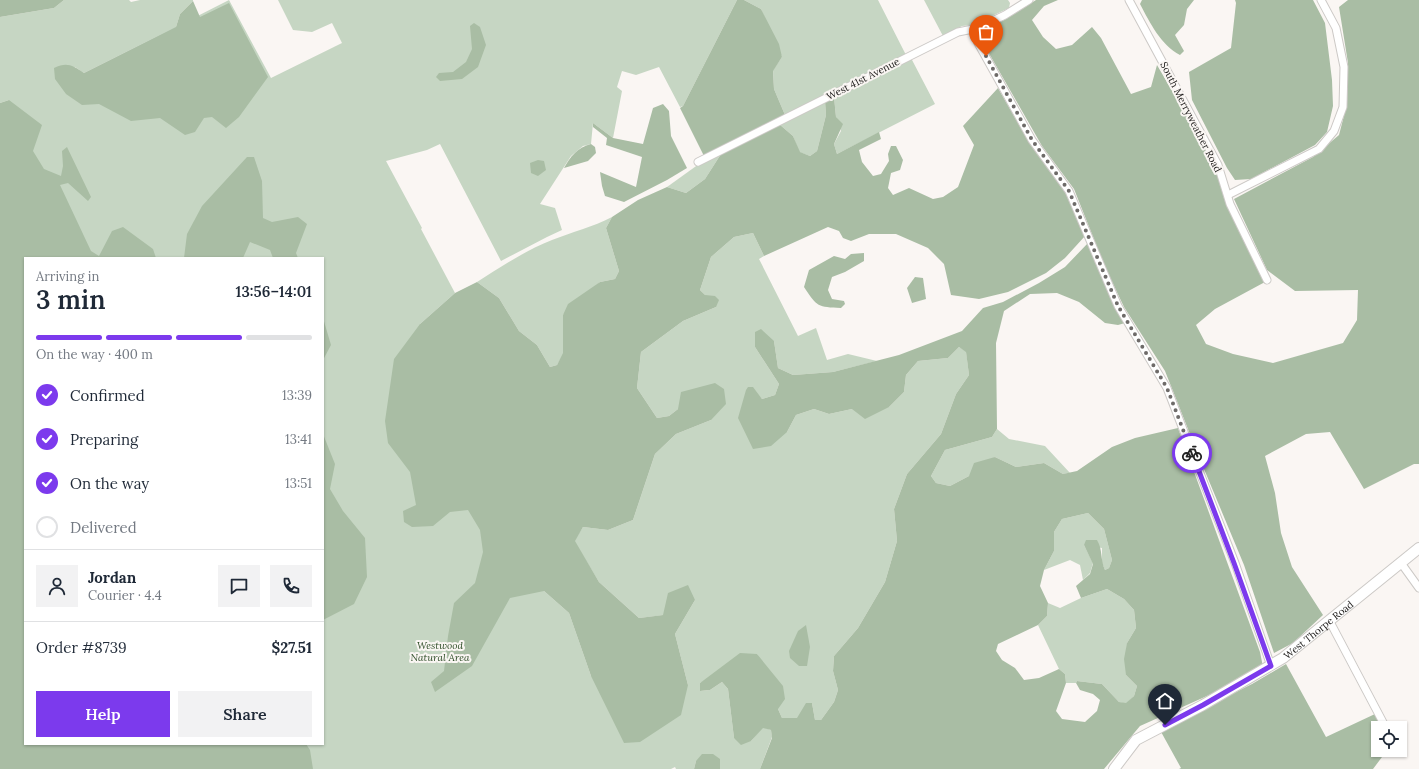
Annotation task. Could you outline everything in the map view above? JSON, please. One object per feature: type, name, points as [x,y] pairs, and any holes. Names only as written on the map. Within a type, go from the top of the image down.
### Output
[{"type":"street","name":"West 41st Avenue","points":[[698,162],[958,32],[978,28],[1005,16],[1018,2],[1029,0]]},
{"type":"street","name":"South Merryweather Road","points":[[1129,0],[1218,165],[1230,204],[1267,280]]},
{"type":"street","points":[[1228,196],[1319,149],[1334,131],[1343,107],[1344,67],[1336,28],[1322,0]]},
{"type":"street","points":[[978,28],[975,34],[978,43],[1032,140],[1069,191],[1118,306],[1167,388],[1234,563],[1271,666]]},
{"type":"street","name":"West Thorpe Road","points":[[1114,769],[1136,740],[1203,705],[1283,658],[1419,548]]},
{"type":"street","points":[[1400,563],[1419,588]]},
{"type":"street","points":[[1330,620],[1382,721]]},
{"type":"green space","points":[[0,0],[64,0],[54,8],[0,17]]},
{"type":"green space","name":"Westwood Natural Area","points":[[64,0],[129,0],[131,2],[140,0],[193,0],[180,14],[176,27],[229,0],[271,78],[342,43],[332,23],[312,32],[293,30],[278,0],[737,0],[683,106],[680,107],[659,67],[636,75],[622,71],[617,87],[622,91],[613,138],[593,123],[591,144],[583,146],[571,156],[540,204],[555,208],[562,230],[501,261],[440,144],[427,150],[386,161],[455,293],[420,324],[544,591],[569,613],[591,676],[688,685],[675,634],[695,600],[664,615],[639,618],[599,582],[574,541],[583,527],[608,530],[633,520],[655,454],[676,434],[711,420],[678,409],[669,416],[657,418],[637,388],[641,352],[683,321],[716,307],[700,290],[711,257],[734,237],[753,233],[764,256],[759,259],[798,336],[816,328],[827,360],[848,354],[877,361],[833,372],[793,375],[778,368],[774,341],[755,347],[779,384],[775,395],[762,399],[748,387],[787,432],[796,415],[814,409],[829,414],[852,409],[889,407],[904,392],[906,375],[918,361],[948,358],[959,347],[966,351],[969,375],[956,394],[941,434],[907,474],[894,509],[897,541],[885,582],[858,628],[834,656],[833,671],[838,690],[834,702],[821,720],[815,720],[812,703],[797,719],[782,718],[757,654],[700,683],[701,691],[710,690],[722,682],[728,689],[734,738],[751,741],[763,727],[771,730],[772,737],[760,769],[720,769],[720,759],[696,761],[694,769],[676,769],[675,767],[671,769],[238,769],[226,745],[324,745],[324,257],[25,257],[0,116],[9,100],[0,103],[0,17],[54,8]],"holes":[[[173,29],[60,86],[75,67],[84,73]]]},
{"type":"green space","points":[[737,0],[744,0],[761,9],[779,44],[782,57],[773,71],[774,89],[785,115],[704,156],[680,108],[683,106]]},
{"type":"green space","points":[[744,0],[878,0],[906,55],[785,115],[774,89],[773,70],[782,57],[761,9]]},
{"type":"green space","points":[[924,0],[1008,0],[1010,3],[1009,8],[973,25],[962,26],[943,36]]},
{"type":"green space","points":[[1036,0],[1058,0],[1044,6],[1032,20],[1043,37],[1056,49],[1072,45],[1092,27],[1101,38],[1131,94],[1151,87],[1157,65],[1214,163],[1224,198],[1265,282],[1215,309],[1196,325],[1206,344],[1233,354],[1273,363],[1343,343],[1357,320],[1358,290],[1295,291],[1267,270],[1234,199],[1313,157],[1339,135],[1347,104],[1348,63],[1339,7],[1348,0],[1419,0],[1419,464],[1414,464],[1364,489],[1330,432],[1306,434],[1265,456],[1275,493],[1281,533],[1292,567],[1323,615],[1293,643],[1274,653],[1244,565],[1165,371],[1124,307],[1105,267],[1074,189],[1042,146],[987,50],[980,34]]},
{"type":"green space","points":[[1142,0],[1194,0],[1187,9],[1184,25],[1175,35],[1184,51],[1180,55],[1173,51],[1157,33],[1140,4]]},
{"type":"green space","points":[[1235,0],[1313,0],[1325,23],[1332,80],[1333,106],[1327,132],[1315,145],[1251,179],[1235,180],[1227,168],[1192,100],[1189,72],[1231,48],[1236,3]]},
{"type":"green space","points":[[193,1],[200,17],[229,3],[268,77],[239,117],[226,128],[212,117],[204,118],[195,132],[185,135],[160,118],[131,121],[99,104],[82,105],[66,94],[55,79],[54,68],[62,65],[69,65],[84,73],[176,27],[180,14]]},
{"type":"green space","points":[[474,23],[480,27],[486,45],[478,67],[462,79],[440,81],[436,77],[439,73],[453,72],[466,62],[472,49],[470,26]]},
{"type":"green space","points":[[911,58],[935,104],[837,154],[834,144],[841,131],[836,117],[834,97]]},
{"type":"green space","points":[[998,88],[1030,144],[1065,192],[1085,236],[1065,258],[1046,273],[1008,292],[979,299],[951,295],[944,264],[928,248],[896,234],[869,234],[851,241],[843,238],[839,231],[828,227],[764,256],[753,233],[734,237],[711,257],[700,290],[705,295],[715,296],[719,300],[716,307],[683,321],[641,352],[637,388],[657,418],[669,416],[678,409],[681,392],[715,383],[724,389],[726,404],[711,420],[676,434],[655,454],[633,520],[608,530],[583,527],[575,541],[599,582],[639,618],[663,615],[668,593],[688,585],[695,600],[675,634],[688,685],[681,715],[640,742],[624,743],[591,676],[569,613],[544,591],[510,598],[472,666],[435,692],[431,682],[444,671],[454,603],[475,583],[483,552],[480,530],[468,510],[450,512],[433,526],[412,527],[404,522],[403,511],[416,505],[410,472],[388,443],[385,421],[394,359],[420,324],[455,293],[477,282],[499,298],[519,331],[537,345],[550,367],[557,365],[563,353],[563,315],[568,304],[600,282],[615,279],[619,271],[606,228],[612,217],[638,200],[667,187],[686,193],[705,179],[721,154],[779,124],[793,136],[800,152],[810,156],[817,151],[826,115],[825,101],[834,97],[836,117],[843,124],[834,144],[837,154],[879,132],[881,139],[859,150],[862,162],[873,176],[881,174],[889,161],[888,154],[891,146],[896,146],[903,160],[900,170],[891,173],[888,188],[893,195],[909,188],[933,199],[943,197],[958,187],[974,145],[963,126]]},
{"type":"green space","points":[[9,100],[42,125],[33,151],[44,169],[61,176],[63,166],[62,151],[67,147],[91,197],[88,201],[68,183],[60,185],[91,251],[99,256],[112,231],[123,227],[153,249],[156,257],[24,257],[24,745],[307,745],[310,750],[313,769],[0,769],[0,103]]},
{"type":"green space","points":[[825,101],[826,115],[817,151],[810,156],[799,152],[793,136],[779,124]]},
{"type":"green space","points":[[663,104],[669,111],[671,136],[687,168],[624,202],[605,196],[600,172],[636,187],[642,157],[606,145],[607,138],[593,127],[593,123],[613,138],[643,144],[653,108]]},
{"type":"green space","points":[[591,144],[595,147],[596,153],[588,161],[564,168],[575,153],[582,147]]},
{"type":"green space","points":[[721,154],[705,179],[686,193],[667,187],[699,164]]},
{"type":"green space","points":[[247,157],[254,157],[262,181],[263,218],[272,222],[298,217],[307,224],[296,253],[298,257],[273,257],[270,250],[250,242],[243,257],[184,257],[187,234],[202,206]]},
{"type":"green space","points":[[538,160],[544,161],[546,170],[538,176],[531,173],[530,163]]},
{"type":"green space","points":[[612,217],[606,228],[619,271],[615,279],[600,282],[563,315],[564,353],[557,365],[550,367],[537,345],[519,331],[499,298],[477,282],[533,249],[552,240],[590,227]]},
{"type":"green space","points":[[1088,243],[1125,323],[1118,325],[1105,323],[1079,302],[1057,293],[1030,294],[1004,311],[996,343],[997,429],[992,437],[945,450],[931,476],[936,483],[950,486],[969,476],[974,463],[995,457],[1016,467],[1044,463],[1063,474],[1077,471],[1112,447],[1135,438],[1178,428],[1260,652],[1263,667],[1227,687],[1140,726],[1104,769],[760,769],[772,738],[771,730],[763,728],[751,741],[741,745],[734,738],[728,689],[722,682],[710,690],[700,691],[700,683],[740,653],[757,654],[783,686],[785,699],[778,709],[782,718],[797,718],[806,703],[812,703],[815,720],[821,720],[834,702],[838,690],[833,671],[834,656],[858,628],[885,582],[897,541],[894,509],[907,474],[941,434],[956,394],[969,375],[966,352],[959,347],[948,358],[918,361],[906,375],[904,392],[889,407],[865,419],[852,409],[829,414],[814,409],[796,415],[787,432],[771,446],[753,449],[738,418],[746,390],[748,387],[753,387],[762,399],[775,395],[779,384],[755,347],[755,332],[761,329],[774,341],[778,368],[793,375],[833,372],[899,355],[962,331],[983,308],[1003,302],[1065,267]],"holes":[[[1088,513],[1104,529],[1112,560],[1109,568],[1105,570],[1097,540],[1086,540],[1084,545],[1093,564],[1090,574],[1076,586],[1081,598],[1107,589],[1124,599],[1134,610],[1136,628],[1127,643],[1124,659],[1126,675],[1137,686],[1134,696],[1126,703],[1119,702],[1102,684],[1077,681],[1076,683],[1080,690],[1093,694],[1100,700],[1097,711],[1085,722],[1062,719],[1056,711],[1066,683],[1065,674],[1059,669],[1039,678],[1024,680],[1015,668],[1002,660],[996,651],[998,644],[1038,625],[1047,616],[1048,603],[1040,586],[1044,570],[1054,551],[1054,532],[1062,519]]]},
{"type":"green space","points":[[864,253],[864,261],[845,272],[832,277],[828,290],[832,299],[844,301],[845,304],[841,308],[819,305],[812,299],[804,287],[809,270],[834,256],[845,259],[851,254]]},
{"type":"green space","points":[[915,277],[923,278],[926,299],[912,303],[907,288]]},
{"type":"green space","points":[[324,321],[331,345],[324,358]]},
{"type":"green space","points":[[997,429],[1009,439],[1045,446],[1070,473],[1063,474],[1044,463],[1016,467],[995,457],[969,476],[950,486],[936,483],[931,476],[945,450],[992,437]]},
{"type":"green space","points":[[324,436],[335,464],[330,489],[343,511],[365,538],[367,577],[354,604],[324,619]]},
{"type":"green space","points":[[1088,513],[1104,529],[1112,560],[1109,568],[1105,570],[1102,563],[1102,548],[1084,545],[1093,563],[1090,573],[1083,580],[1080,565],[1070,560],[1044,570],[1054,551],[1054,532],[1062,519]]},
{"type":"green space","points":[[1107,589],[1124,599],[1134,610],[1136,628],[1127,643],[1126,675],[1137,686],[1134,696],[1126,704],[1119,702],[1102,684],[1077,681],[1076,683],[1066,683],[1065,674],[1059,669],[1038,625],[1047,616],[1048,603],[1060,608],[1081,598]]},
{"type":"green space","points":[[806,625],[810,647],[807,666],[799,666],[790,658],[789,651],[798,631]]},
{"type":"green space","points":[[1286,664],[1326,737],[1375,714],[1378,721],[1371,721],[1371,757],[1382,757],[1373,769],[1179,769],[1181,768],[1160,730],[1252,684]]},
{"type":"green space","points":[[702,754],[713,754],[720,759],[720,769],[694,769],[696,761]]},
{"type":"way so far","points":[[986,56],[1032,140],[1069,191],[1118,306],[1167,388],[1192,453]]},
{"type":"route","points":[[1165,725],[1271,666],[1192,453]]}]
